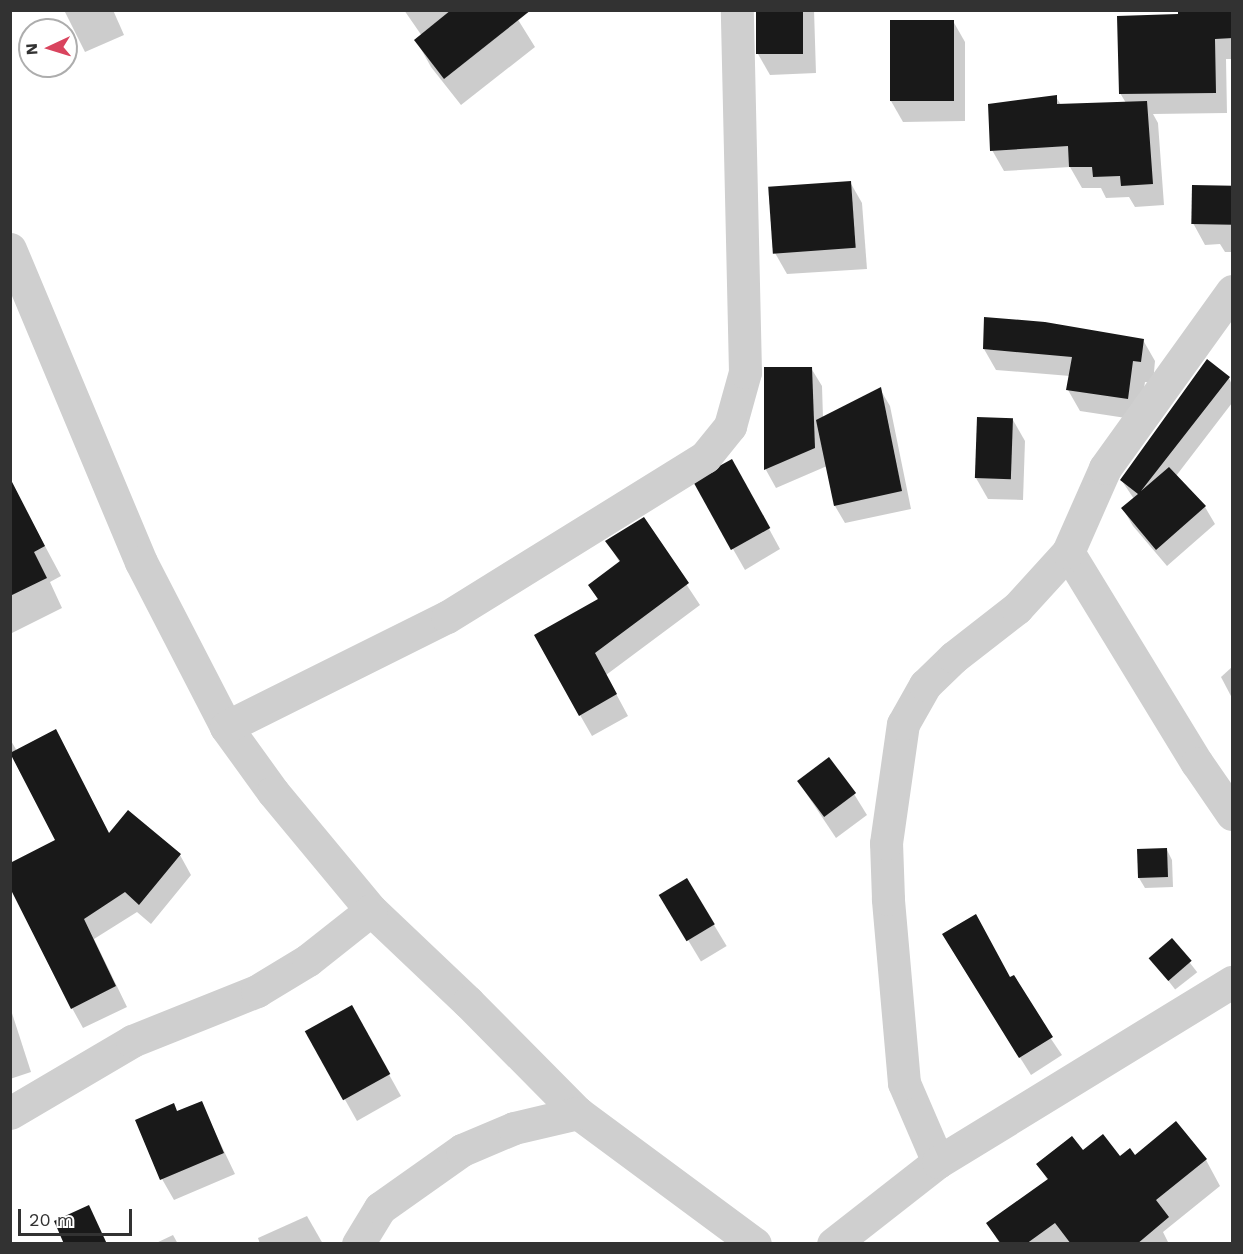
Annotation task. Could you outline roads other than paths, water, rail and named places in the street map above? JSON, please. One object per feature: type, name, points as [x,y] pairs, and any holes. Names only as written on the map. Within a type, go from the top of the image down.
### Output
[{"type":"street","points":[[226,728],[447,617],[705,457],[730,426],[745,372],[737,10]]},
{"type":"street","points":[[10,249],[141,562],[226,728],[273,792],[371,910],[468,1002],[578,1113],[755,1244]]},
{"type":"street","points":[[938,1162],[904,1083],[888,900],[886,843],[903,724],[925,685],[954,657],[1017,608],[1068,552],[1106,468],[1233,291]]},
{"type":"street","points":[[1068,552],[1197,763],[1233,814]]},
{"type":"street","points":[[10,1113],[132,1041],[257,991],[308,960],[371,910]]},
{"type":"street","points":[[833,1244],[938,1162],[1233,982]]},
{"type":"street","points":[[358,1244],[380,1208],[462,1150],[514,1128],[578,1113]]}]
